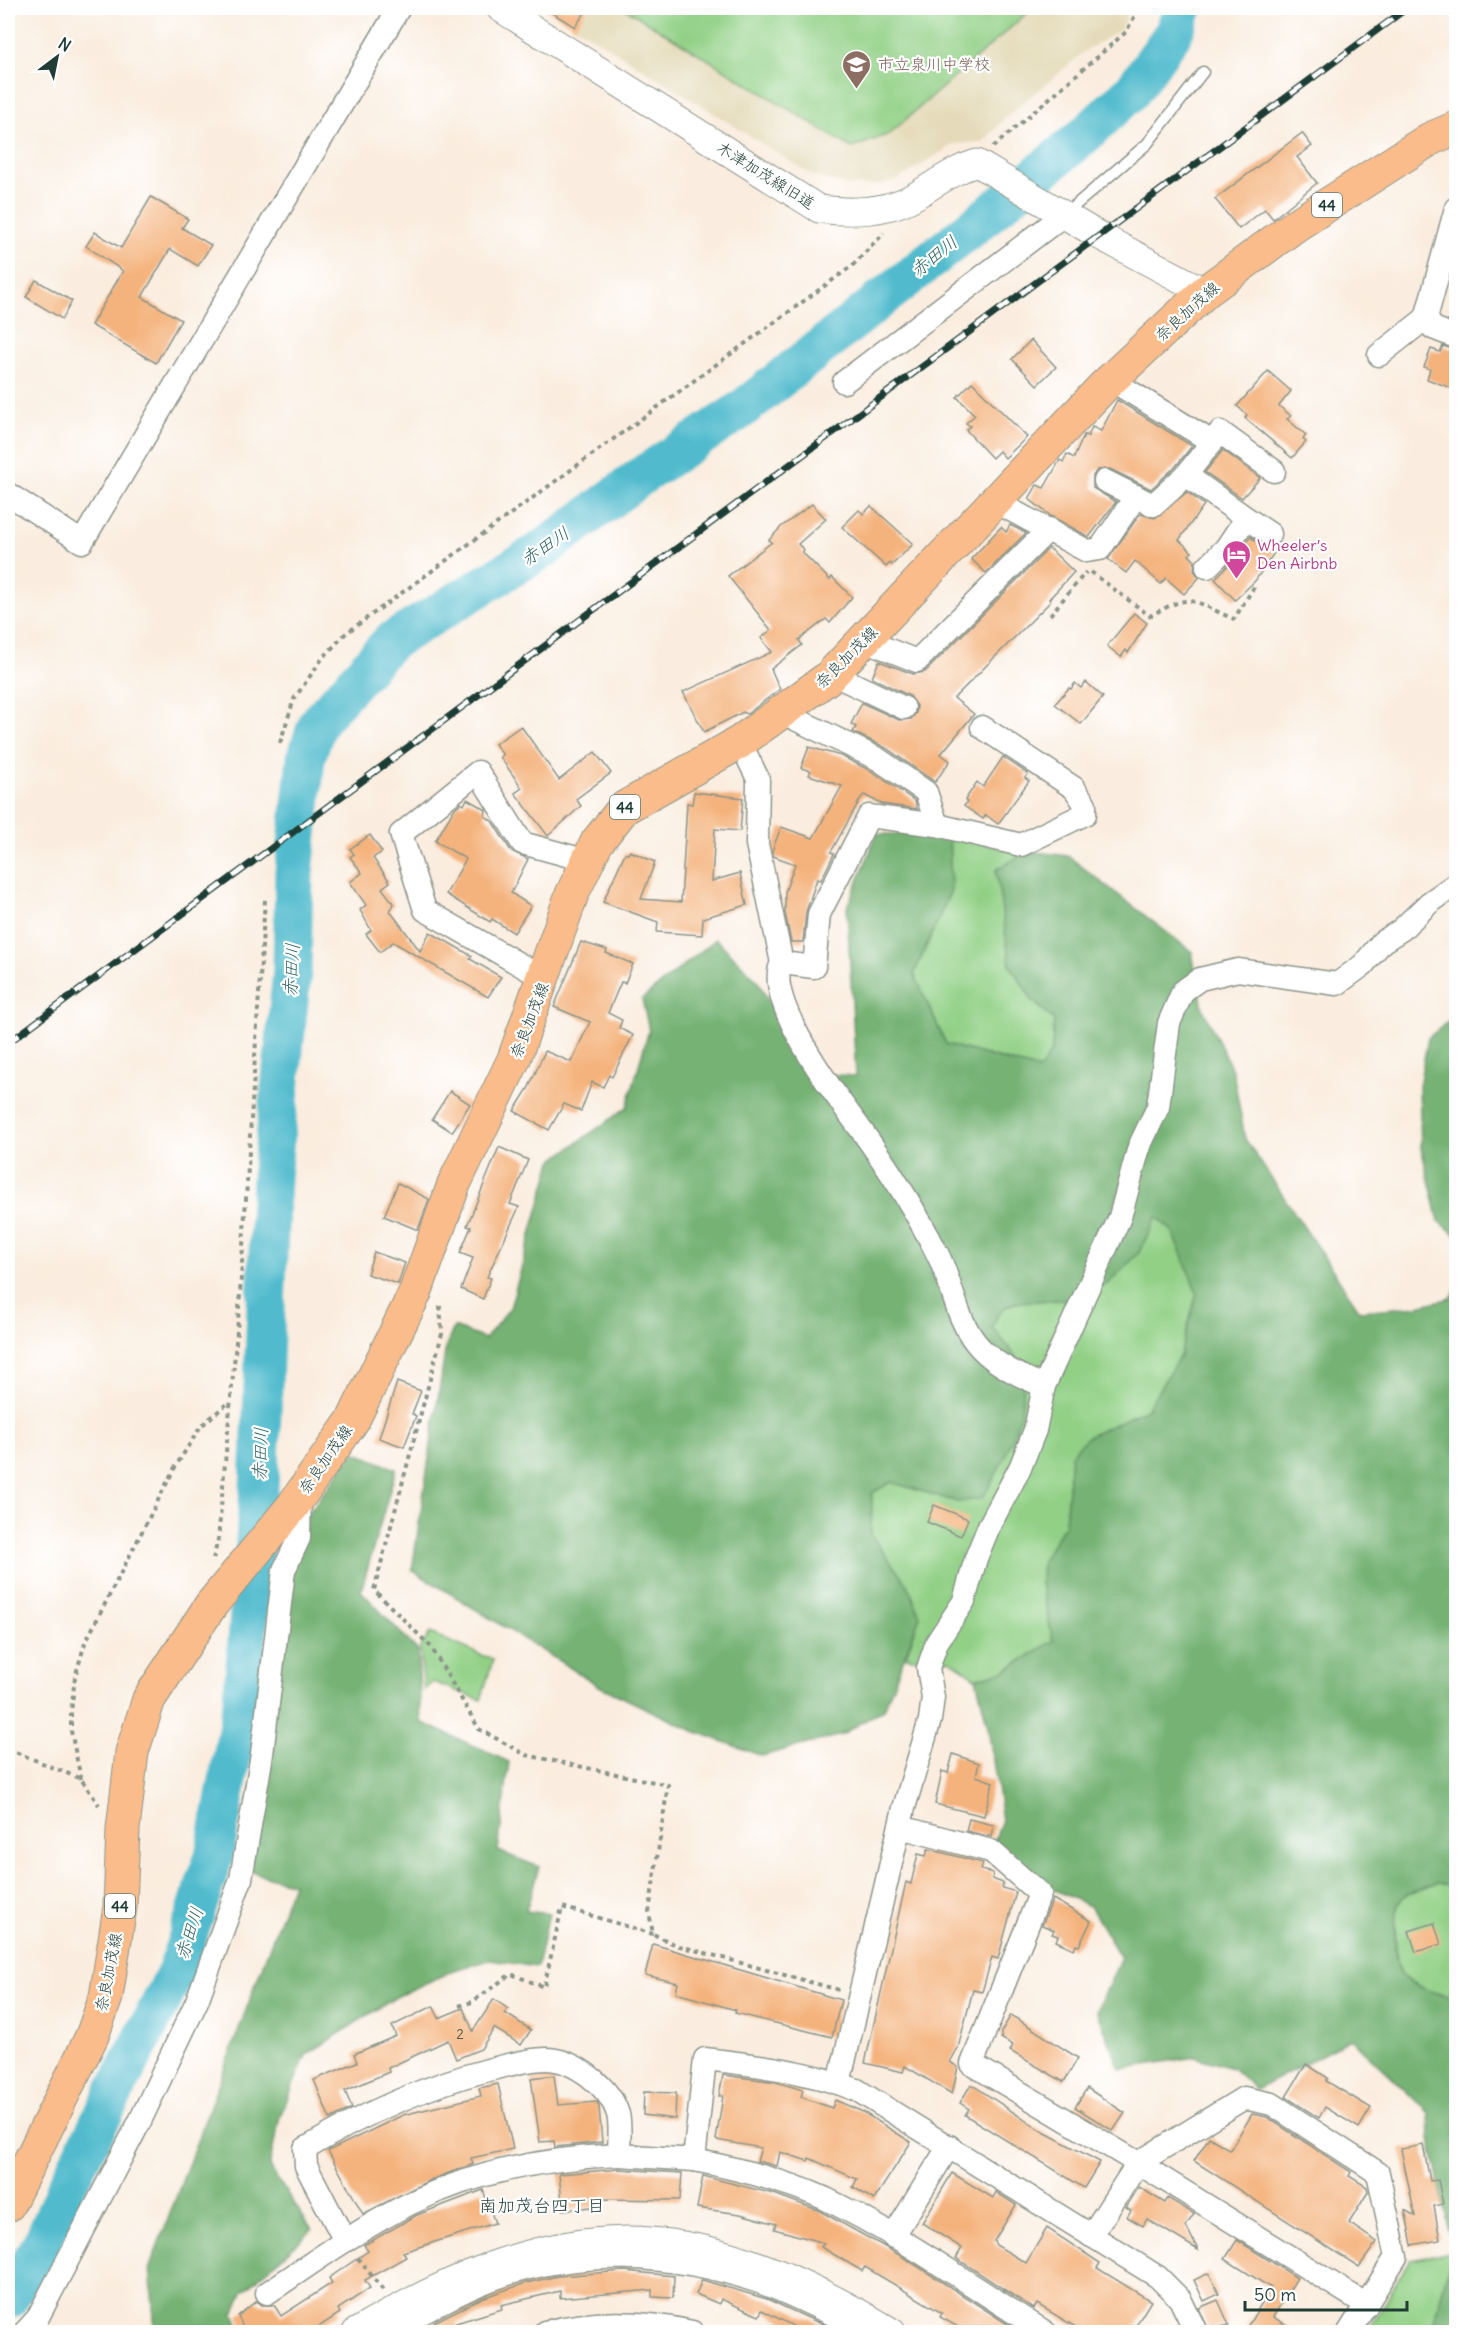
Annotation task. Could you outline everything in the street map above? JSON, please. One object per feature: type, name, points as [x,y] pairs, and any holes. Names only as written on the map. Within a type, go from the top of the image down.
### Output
[{"type":"main road","name":"奈良加茂線","points":[[8,2205],[92,2036],[106,1997],[120,1907],[123,1829],[132,1752],[142,1716],[159,1680],[211,1605],[296,1501],[353,1420],[415,1293],[454,1184],[514,1059],[545,979],[572,894],[597,842],[624,808],[740,742],[783,713],[832,674],[1112,380],[1205,292],[1305,219],[1430,139],[1456,128]]},
{"type":"street","points":[[8,494],[82,543],[399,8]]},
{"type":"street","name":"木津加茂線旧道","points":[[500,8],[819,209],[854,213],[913,198],[955,169],[986,168]]},
{"type":"street","points":[[986,168],[1098,234],[1205,292]]},
{"type":"street","points":[[1379,355],[1426,318],[1456,208]]},
{"type":"street","points":[[844,382],[1065,214]]},
{"type":"street","points":[[1426,318],[1433,328],[1456,337]]},
{"type":"street","points":[[1112,380],[1212,442]]},
{"type":"street","points":[[1105,481],[1153,505],[1186,475],[1220,432],[1274,471]]},
{"type":"street","points":[[1186,475],[1270,534]]},
{"type":"street","points":[[996,502],[1087,551],[1100,549],[1136,496]]},
{"type":"street","points":[[1207,567],[1226,548],[1246,518]]},
{"type":"street","points":[[864,639],[917,661],[1048,529]]},
{"type":"street","points":[[832,674],[904,708]]},
{"type":"street","points":[[783,713],[878,759],[926,792],[937,825]]},
{"type":"street","points":[[782,963],[814,967],[819,914],[869,816],[937,825],[1021,845],[1085,814],[1085,804],[1074,788],[982,727]]},
{"type":"street","points":[[740,742],[758,779],[757,844],[782,963],[778,980],[795,1028],[822,1077],[901,1190],[939,1256],[963,1320],[975,1342],[990,1357],[1044,1386]]},
{"type":"street","points":[[545,979],[425,910],[401,834],[478,772],[522,843],[588,861]]},
{"type":"street","points":[[839,2083],[900,1827],[930,1720],[933,1697],[928,1668],[937,1642],[964,1601],[976,1558],[989,1526],[1020,1468],[1035,1430],[1044,1386],[1120,1217],[1139,1147],[1158,1107],[1169,1023],[1183,992],[1200,979],[1238,970],[1337,984],[1362,965],[1382,942],[1401,930],[1429,903],[1456,884]]},
{"type":"street","points":[[26,2332],[37,2319],[140,2121],[197,2001],[241,1879],[262,1754],[284,1570],[299,1538],[296,1501]]},
{"type":"street","points":[[900,1827],[991,1851],[1040,1894],[972,2064],[1138,2163],[1367,2305]]},
{"type":"street","points":[[345,2241],[306,2166],[305,2149],[386,2105],[462,2077],[546,2059],[565,2061],[606,2090],[618,2115],[619,2155]]},
{"type":"street","points":[[694,2160],[705,2059],[752,2065],[839,2083],[857,2090],[948,2146],[1170,2287],[1188,2311],[1196,2332]]},
{"type":"street","points":[[1091,2236],[1138,2163],[1244,2098],[1272,2103],[1378,2173],[1396,2257],[1349,2332]]},
{"type":"street","points":[[893,2237],[948,2146]]},
{"type":"street","points":[[267,2293],[345,2241],[412,2202],[485,2175],[554,2159],[619,2155],[694,2160],[726,2166],[788,2184],[824,2199],[893,2237],[1045,2332]]},
{"type":"street","points":[[356,2332],[428,2291],[492,2264],[562,2245],[597,2240],[633,2239],[704,2248],[738,2257],[822,2293],[892,2332]]},
{"type":"street","points":[[388,2332],[435,2305],[490,2280],[550,2264],[621,2257],[692,2264],[727,2272],[786,2293],[869,2332]]},
{"type":"street","points":[[545,2332],[616,2323],[646,2324],[692,2332]]},
{"type":"lane","points":[[1065,214],[1146,144],[1203,72]]},
{"type":"path","points":[[986,168],[1008,132],[1126,32],[1139,8]]},
{"type":"path","points":[[280,744],[294,699],[322,659],[345,634],[852,266],[913,198]]},
{"type":"path","points":[[1050,615],[1088,570],[1150,616],[1176,601],[1191,599],[1234,619],[1256,584]]},
{"type":"path","points":[[212,1563],[218,1540],[239,1309],[265,899]]},
{"type":"path","points":[[440,1301],[442,1334],[374,1590],[431,1647],[479,1729],[526,1755],[668,1785],[649,1912],[652,1934]]},
{"type":"path","points":[[123,1829],[93,1798],[81,1779],[71,1731],[70,1713],[75,1677],[85,1643],[174,1469],[201,1426],[230,1401]]},
{"type":"path","points":[[8,1749],[81,1779]]},
{"type":"path","points":[[459,2006],[472,2002],[511,1974],[544,1987],[562,1907],[652,1934],[676,1945],[860,1996]]},
{"type":"path","points":[[345,2241],[386,2294]]},
{"type":"shaded area","name":"市立泉川中学校","points":[[558,8],[1132,8],[1120,30],[1085,51],[1004,119],[983,142],[954,144],[896,181],[878,185],[847,186],[812,175],[554,13]]},
{"type":"green space","points":[[624,8],[1033,8],[889,134],[852,148]]},
{"type":"green space","points":[[877,834],[949,834],[951,890],[914,974],[946,1044],[1040,1070],[1052,1050],[1054,1020],[1033,1001],[1010,965],[996,870],[1023,854],[1036,852],[1068,856],[1192,952],[1196,975],[1082,1296],[1073,1299],[1027,1301],[1009,1305],[1000,1312],[992,1327],[1017,1360],[1022,1376],[1023,1394],[1021,1412],[1008,1450],[983,1498],[958,1502],[891,1482],[872,1493],[871,1535],[909,1587],[920,1616],[884,1709],[841,1735],[762,1756],[694,1731],[601,1687],[412,1570],[446,1346],[454,1327],[485,1339],[510,1308],[552,1161],[627,1107],[649,1030],[642,999],[716,939],[757,980],[810,1074],[856,1076],[847,908]]},
{"type":"green space","points":[[949,834],[1023,854],[1033,1001],[1054,1020],[1052,1050],[1041,1070],[946,1044],[914,974],[951,890]]},
{"type":"green space","points":[[1199,986],[1203,1009],[1233,1072],[1245,1139],[1360,1311],[1418,1306],[1451,1298],[1456,1289],[1456,1885],[1437,1883],[1407,1894],[1398,1908],[1395,1944],[1398,1967],[1405,1979],[1427,1990],[1456,1996],[1456,2332],[1431,2332],[1453,2252],[1430,2139],[1429,2113],[1351,2039],[1256,2090],[1232,2068],[1195,2057],[1120,2069],[1097,2010],[1121,1958],[1090,1906],[1048,1887],[992,1847],[1002,1820],[988,1727],[976,1678],[1005,1671],[1053,1641],[1041,1583],[1042,1561],[1065,1524],[1071,1455],[1087,1437],[1147,1409],[1180,1356],[1197,1293],[1173,1232],[1157,1217],[1138,1254],[1107,1284],[1093,1290],[1174,1025]]},
{"type":"green space","points":[[1456,1015],[1456,1235],[1439,1221],[1421,1147],[1419,1086],[1428,1038]]},
{"type":"green space","points":[[1157,1216],[1173,1232],[1197,1293],[1180,1356],[1147,1409],[1087,1437],[1071,1455],[1065,1524],[1042,1561],[1041,1583],[1053,1641],[1005,1671],[976,1678],[950,1660],[936,1659],[1049,1388],[1093,1290],[1138,1254]]},
{"type":"green space","points":[[1082,1296],[960,1599],[924,1659],[906,1657],[920,1615],[871,1535],[872,1493],[891,1482],[958,1502],[1018,1361],[992,1327],[998,1314],[1008,1305],[1017,1303],[1073,1299]]},
{"type":"green space","points":[[354,1452],[396,1469],[361,1591],[418,1651],[421,1722],[509,1762],[498,1851],[539,1867],[526,1911],[549,1914],[537,1967],[490,1960],[454,1970],[396,1997],[306,2055],[280,2116],[269,2167],[312,2230],[243,2292],[234,2314],[241,2332],[155,2332],[150,2267],[293,1884],[242,1869],[285,1544]]},
{"type":"green space","points":[[430,1633],[493,1660],[481,1700],[433,1682],[424,1690],[420,1648]]},
{"type":"green space","points":[[1437,1883],[1456,1885],[1456,1996],[1427,1991],[1402,1976],[1397,1963],[1395,1914],[1403,1896]]},
{"type":"green space","points":[[1453,2252],[1431,2332],[1368,2332],[1410,2259]]},
{"type":"building","points":[[544,8],[588,8],[575,27]]},
{"type":"building","points":[[1302,133],[1312,146],[1297,157],[1317,183],[1273,219],[1265,209],[1239,229],[1215,199]]},
{"type":"building","points":[[151,197],[188,219],[182,228],[211,245],[198,266],[170,249],[142,297],[181,320],[156,363],[91,325],[123,271],[86,246],[95,232],[121,248]]},
{"type":"building","points":[[36,280],[72,301],[62,319],[26,297]]},
{"type":"building","points":[[1031,340],[1056,367],[1037,385],[1012,359]]},
{"type":"building","points":[[1443,346],[1456,350],[1456,390],[1427,379],[1430,369],[1424,367],[1431,349],[1440,352]]},
{"type":"building","points":[[1268,371],[1291,391],[1279,406],[1291,416],[1287,419],[1306,435],[1303,439],[1306,442],[1292,458],[1245,418],[1247,415],[1237,406]]},
{"type":"building","points":[[972,382],[1027,437],[1005,458],[999,451],[992,458],[966,430],[970,426],[966,423],[975,415],[957,397]]},
{"type":"building","points":[[1117,400],[1192,446],[1176,466],[1151,489],[1110,469],[1097,470],[1093,476],[1093,488],[1116,502],[1089,537],[1051,516],[1029,499],[1037,485],[1044,488],[1060,460],[1063,462],[1067,454],[1074,458],[1084,435],[1088,436],[1092,427],[1101,431]]},
{"type":"building","points":[[1223,450],[1260,478],[1242,498],[1205,472]]},
{"type":"building","points":[[1187,492],[1204,505],[1179,540],[1192,552],[1189,555],[1195,561],[1194,570],[1199,578],[1184,594],[1166,578],[1161,584],[1135,561],[1126,573],[1108,559],[1140,514],[1155,518]]},
{"type":"building","points":[[812,504],[826,519],[798,544],[804,550],[802,552],[830,580],[832,577],[852,597],[830,623],[826,619],[799,640],[802,645],[771,669],[780,689],[747,714],[743,712],[704,732],[683,692],[772,652],[761,638],[771,630],[728,576],[772,542],[769,540],[781,527]]},
{"type":"building","points":[[871,506],[913,544],[892,565],[890,563],[886,567],[842,527],[859,510],[863,514]]},
{"type":"building","points":[[1010,525],[1026,533],[986,573],[971,559],[1001,527],[1006,532]]},
{"type":"building","points":[[1250,537],[1263,545],[1275,546],[1271,551],[1274,553],[1255,581],[1235,600],[1215,579],[1236,557]]},
{"type":"building","points":[[1049,548],[1074,572],[1049,599],[1051,601],[954,698],[974,714],[941,754],[950,761],[935,782],[886,748],[853,732],[856,727],[851,724],[862,703],[899,720],[911,719],[916,713],[917,706],[910,696],[872,678],[879,661],[913,674],[925,672]]},
{"type":"building","points":[[1134,613],[1147,623],[1128,653],[1126,650],[1121,657],[1107,646]]},
{"type":"building","points":[[1086,682],[1103,697],[1081,724],[1055,704],[1075,683],[1081,688]]},
{"type":"building","points":[[521,726],[559,780],[595,752],[611,773],[576,799],[581,806],[548,836],[515,793],[522,788],[500,757],[503,755],[495,744]]},
{"type":"building","points":[[809,747],[841,756],[871,771],[915,801],[917,809],[882,804],[864,795],[861,798],[831,852],[834,854],[821,880],[817,879],[806,912],[803,942],[791,942],[785,913],[785,892],[795,864],[773,856],[772,851],[781,827],[813,838],[842,786],[809,775],[811,771],[801,768]]},
{"type":"building","points":[[1003,757],[1028,774],[1025,778],[1029,781],[998,824],[986,815],[983,819],[964,806],[967,802],[965,800],[977,782],[983,787]]},
{"type":"building","points":[[694,792],[743,798],[740,831],[715,829],[712,881],[740,873],[747,905],[703,918],[702,935],[657,932],[658,922],[603,902],[625,853],[628,854],[630,851],[655,862],[641,899],[681,902],[687,803],[692,804]]},
{"type":"building","points":[[467,799],[486,810],[485,816],[492,821],[511,851],[528,859],[511,893],[531,906],[514,933],[492,919],[490,922],[446,894],[466,859],[435,841],[455,808],[461,803],[464,805]]},
{"type":"building","points":[[370,835],[382,852],[373,858],[390,882],[382,888],[394,904],[390,911],[420,951],[430,932],[472,956],[470,959],[501,977],[488,997],[393,942],[380,952],[366,934],[371,930],[360,910],[366,905],[350,882],[362,873],[350,857],[354,854],[350,849]]},
{"type":"building","points":[[581,942],[607,950],[606,953],[633,964],[625,983],[621,982],[608,1013],[622,1020],[619,1028],[633,1035],[612,1077],[609,1075],[603,1087],[592,1082],[581,1111],[564,1104],[549,1130],[514,1111],[529,1087],[545,1051],[571,1062],[590,1022],[554,1007]]},
{"type":"building","points":[[450,1091],[470,1104],[452,1132],[432,1119]]},
{"type":"building","points":[[499,1147],[528,1160],[510,1204],[519,1207],[487,1277],[491,1278],[483,1299],[461,1289],[473,1258],[460,1253],[471,1227],[467,1226]]},
{"type":"building","points":[[398,1183],[429,1199],[418,1230],[384,1216]]},
{"type":"building","points":[[374,1252],[405,1263],[398,1284],[367,1274]]},
{"type":"building","points":[[397,1382],[421,1391],[412,1414],[416,1416],[404,1447],[379,1438]]},
{"type":"building","points":[[934,1505],[968,1519],[961,1536],[927,1522]]},
{"type":"building","points":[[953,1754],[979,1763],[976,1776],[993,1782],[984,1816],[935,1804],[942,1771],[948,1773]]},
{"type":"building","points":[[969,1819],[994,1825],[992,1837],[966,1831]]},
{"type":"building","points":[[928,1849],[983,1863],[981,1870],[993,1873],[992,1879],[1003,1883],[1002,1888],[1016,1892],[998,1959],[992,1957],[982,1992],[973,1990],[958,2048],[950,2062],[958,2067],[952,2094],[905,2066],[903,2072],[865,2063],[906,1882],[911,1884],[918,1854],[926,1856]]},
{"type":"building","points":[[1053,1899],[1091,1921],[1079,1946],[1076,1945],[1074,1949],[1056,1941],[1058,1936],[1052,1934],[1054,1930],[1042,1925]]},
{"type":"building","points":[[1434,1923],[1441,1944],[1416,1952],[1409,1931]]},
{"type":"building","points":[[653,1944],[841,2000],[832,2037],[735,2013],[736,2010],[676,1993],[678,1983],[645,1975]]},
{"type":"building","points":[[494,1999],[508,2009],[505,2013],[531,2030],[521,2045],[494,2028],[481,2049],[456,2059],[448,2040],[388,2068],[389,2072],[345,2091],[352,2108],[330,2119],[314,2080],[357,2062],[354,2054],[396,2036],[392,2026],[433,2006],[439,2018],[463,2008],[473,2031]]},
{"type":"building","points":[[1011,2015],[1078,2058],[1064,2082],[1010,2051],[1013,2045],[1001,2038],[1001,2032]]},
{"type":"building","points":[[1306,2064],[1328,2078],[1326,2081],[1371,2108],[1359,2128],[1325,2107],[1319,2118],[1286,2097]]},
{"type":"building","points":[[554,2075],[558,2105],[597,2102],[602,2142],[555,2147],[554,2141],[540,2142],[531,2078]]},
{"type":"building","points":[[723,2075],[776,2082],[803,2090],[801,2097],[832,2108],[835,2100],[863,2112],[911,2142],[874,2200],[853,2187],[857,2179],[809,2158],[808,2161],[780,2152],[777,2166],[757,2161],[761,2148],[716,2140],[723,2096],[719,2096]]},
{"type":"building","points":[[498,2084],[513,2149],[471,2158],[473,2164],[430,2180],[363,2214],[328,2151],[403,2115],[481,2096],[479,2088]]},
{"type":"building","points":[[971,2084],[1040,2130],[1100,2162],[1084,2188],[965,2115],[969,2109],[960,2103]]},
{"type":"building","points":[[1087,2088],[1125,2113],[1113,2131],[1075,2107]]},
{"type":"building","points":[[644,2092],[676,2093],[675,2119],[643,2115]]},
{"type":"building","points":[[1252,2114],[1267,2117],[1351,2172],[1349,2176],[1367,2187],[1368,2192],[1349,2223],[1377,2242],[1359,2267],[1194,2161],[1209,2137],[1230,2150]]},
{"type":"building","points":[[1423,2145],[1430,2181],[1438,2180],[1443,2204],[1434,2206],[1440,2240],[1412,2245],[1405,2210],[1415,2216],[1401,2149]]},
{"type":"building","points":[[619,2169],[682,2173],[680,2200],[600,2199],[601,2206],[563,2210],[559,2174]]},
{"type":"building","points":[[952,2173],[993,2198],[996,2192],[1016,2205],[994,2241],[996,2245],[1026,2263],[1047,2228],[1100,2263],[1097,2268],[1151,2301],[1132,2332],[1084,2332],[1037,2304],[1034,2309],[956,2258],[962,2248],[922,2223]]},
{"type":"building","points":[[703,2176],[774,2194],[820,2211],[903,2257],[1020,2332],[967,2332],[940,2317],[942,2313],[865,2267],[862,2271],[821,2247],[824,2243],[774,2229],[776,2224],[740,2214],[697,2208]]},
{"type":"building","points":[[1139,2187],[1165,2203],[1168,2198],[1194,2214],[1186,2226],[1198,2250],[1147,2219],[1143,2226],[1127,2217],[1131,2210],[1126,2207]]},
{"type":"building","points":[[483,2190],[495,2223],[403,2252],[406,2257],[365,2280],[370,2288],[338,2309],[340,2313],[311,2332],[245,2332],[238,2316],[256,2301],[262,2305],[274,2305],[281,2316],[332,2283],[329,2278],[368,2251],[364,2245],[417,2215]]},
{"type":"building","points":[[1237,2240],[1297,2278],[1273,2317],[1298,2332],[1244,2332],[1271,2288],[1225,2259]]},
{"type":"building","points":[[624,2271],[674,2276],[673,2298],[652,2297],[652,2290],[560,2298],[560,2291],[501,2305],[502,2309],[456,2323],[461,2332],[441,2332],[434,2322],[482,2298],[526,2283],[558,2276]]},
{"type":"building","points":[[1209,2273],[1219,2294],[1204,2301],[1194,2280]]},
{"type":"building","points":[[702,2280],[767,2299],[839,2332],[790,2332],[793,2326],[762,2310],[759,2316],[721,2299],[719,2304],[696,2294]]},
{"type":"building","points":[[1218,2300],[1229,2325],[1209,2330],[1199,2308]]},
{"type":"waterway","name":"赤田川","points":[[8,2300],[44,2239],[65,2189],[176,1973],[214,1856],[242,1703],[259,1490],[271,1177],[292,972],[294,872],[306,758],[318,722],[390,642],[545,548],[643,475],[741,410],[1085,135],[1132,91],[1174,32],[1183,8]]},
{"type":"railway","points":[[8,1043],[1407,8]]},
{"type":"place","name":"市立泉川中学校","points":[[857,90]]},
{"type":"place","name":"Wheeler’s Den Airbnb","points":[[1236,580]]},
{"type":"district","name":"南加茂台四丁目","points":[[542,2205]]}]
